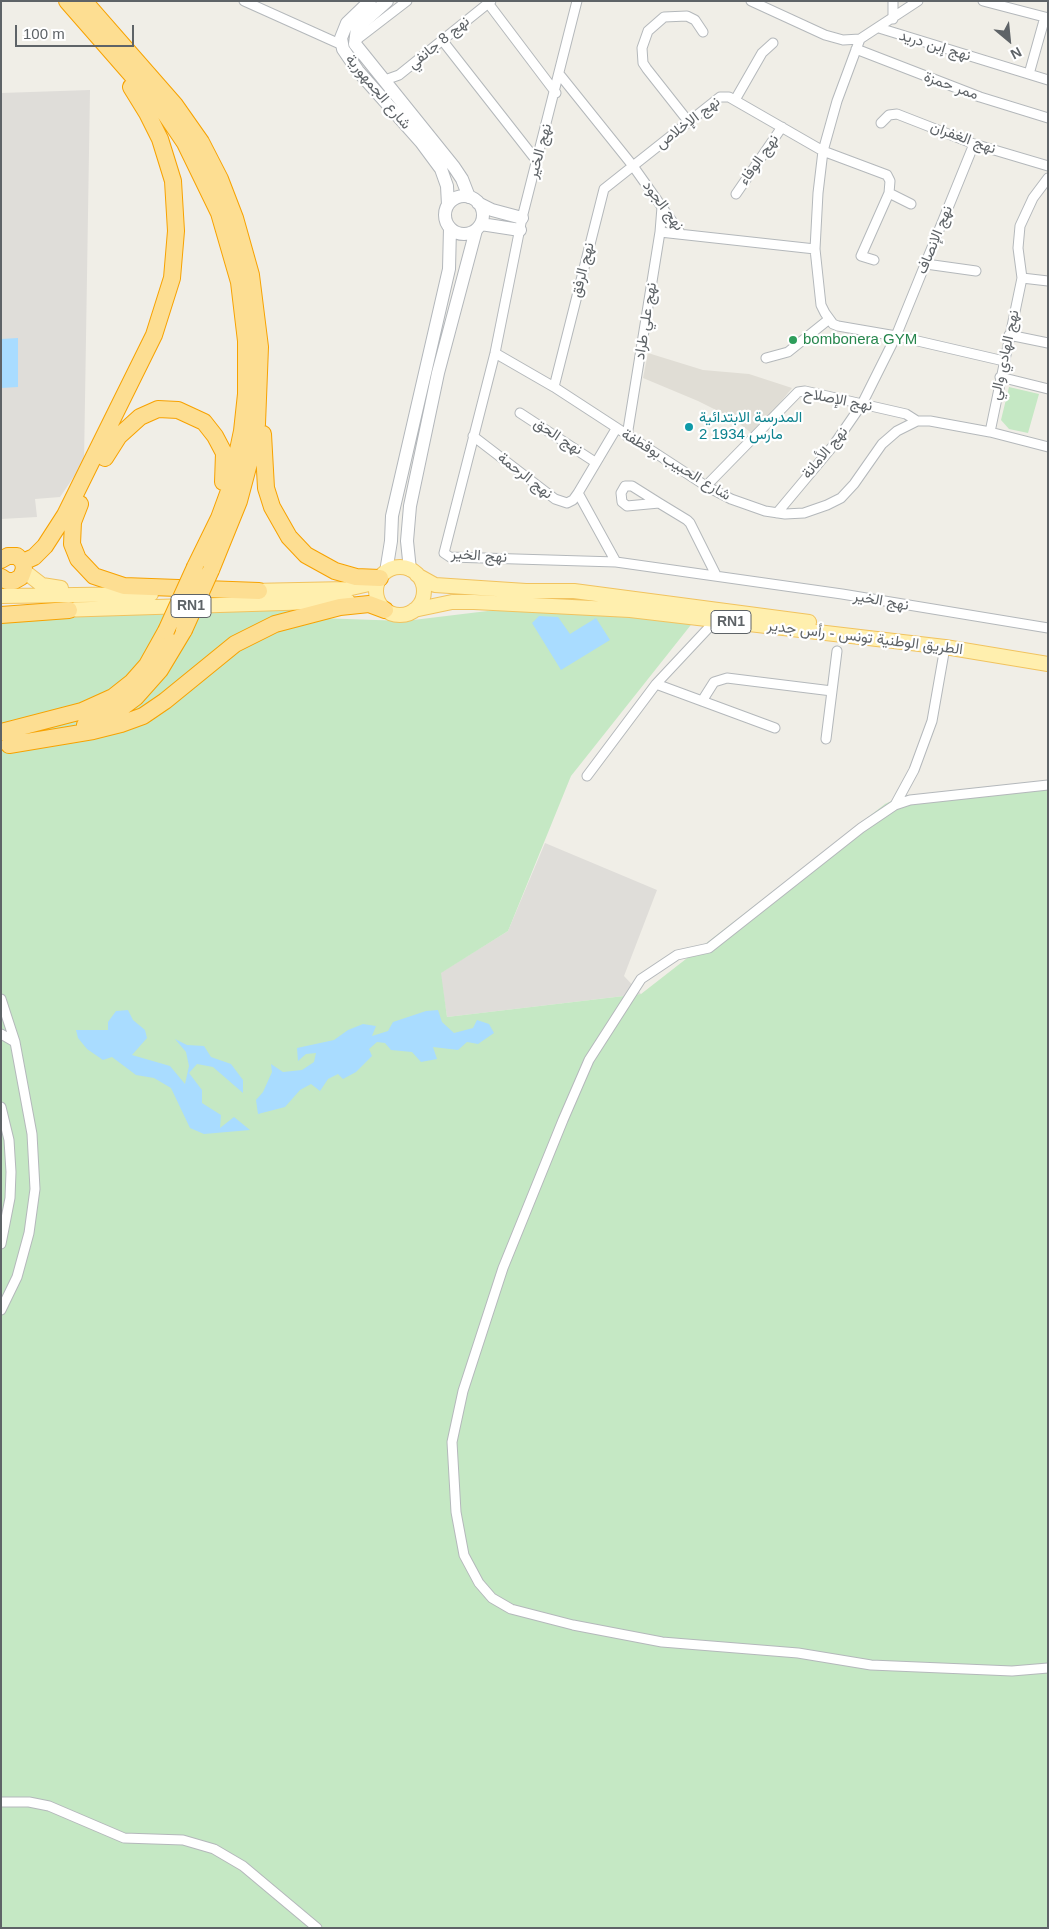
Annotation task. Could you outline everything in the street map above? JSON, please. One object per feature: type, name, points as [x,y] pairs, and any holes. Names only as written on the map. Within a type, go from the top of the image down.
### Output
[{"type":"highway","points":[[67,1],[112,47],[180,111],[201,142],[220,179],[235,218],[251,275],[257,310],[265,479],[272,507],[279,523],[301,550],[321,564],[350,576],[382,577]]},
{"type":"highway","points":[[1,577],[7,581],[14,581],[21,577],[23,566],[45,546],[65,515],[154,335],[172,278],[176,222],[175,196],[169,166],[147,113],[112,47],[84,1]]},
{"type":"highway","points":[[112,47],[164,112],[194,158],[225,230],[239,282],[246,341],[246,394],[242,432],[230,488],[208,541]]},
{"type":"highway","points":[[4,741],[113,697],[132,682],[147,665],[232,521],[248,472],[257,424],[260,364]]},
{"type":"highway","points":[[4,741],[78,727],[105,717],[126,705],[160,670],[184,630],[203,568],[224,478],[224,453],[211,430],[196,416],[169,409],[150,412],[130,424],[119,436],[83,496],[73,522],[72,534],[72,544],[78,559],[94,576],[112,584],[158,588],[259,591]]},
{"type":"highway","points":[[1,560],[10,555],[18,558],[23,566]]},
{"type":"highway","points":[[4,741],[93,731],[121,724],[143,716],[165,701],[235,644],[275,624],[340,607],[369,604],[382,607]]},
{"type":"highway","points":[[1,613],[69,610]]},
{"type":"highway","points":[[1,726],[82,704],[109,692],[129,675],[166,631]]},
{"type":"main road","points":[[23,566],[42,584],[78,594]]},
{"type":"main road","name":"RN1","points":[[1,596],[347,589],[382,577],[401,568],[414,572]]},
{"type":"main road","points":[[414,572],[424,590],[421,601],[414,610]]},
{"type":"main road","name":"الطريق الوطنية تونس - رأس جدير","points":[[414,572],[435,584],[526,591],[574,591],[634,597],[1048,654]]},
{"type":"main road","points":[[382,577],[376,593],[382,607]]},
{"type":"main road","name":"RN1","points":[[69,610],[368,600],[400,615],[414,610]]},
{"type":"main road","name":"الطريق الوطنية تونس - رأس جدير","points":[[414,610],[452,602],[630,610],[945,647],[1048,664]]},
{"type":"street","points":[[244,1],[348,43],[361,53],[385,80],[454,167],[483,213],[438,373],[410,506],[406,541],[414,572]]},
{"type":"street","name":"شارع الجمهورية","points":[[370,1],[347,23],[342,32],[348,43],[347,56],[432,157],[445,176],[448,205]]},
{"type":"street","points":[[348,43],[357,28],[387,1]]},
{"type":"street","points":[[348,43],[407,1]]},
{"type":"street","name":"نهج الخير","points":[[577,1],[556,93],[536,160],[495,353],[445,546],[446,555],[616,562],[716,575],[1048,628]]},
{"type":"street","points":[[751,1],[825,35],[839,39],[860,39],[894,19],[918,1]]},
{"type":"street","points":[[893,1],[894,19]]},
{"type":"street","points":[[983,1],[1046,17],[1029,74]]},
{"type":"street","points":[[489,2],[556,93]]},
{"type":"street","name":"نهج 8 جانفي","points":[[385,80],[399,75],[489,2]]},
{"type":"street","points":[[688,121],[643,63],[642,48],[648,31],[664,17],[687,16],[698,23],[703,32]]},
{"type":"street","name":"نهج إبن دريد","points":[[879,28],[1048,80]]},
{"type":"street","points":[[860,39],[837,101],[824,151],[815,249],[822,305],[828,320],[832,324],[843,327],[896,336],[1004,361]]},
{"type":"street","points":[[442,40],[536,160]]},
{"type":"street","points":[[735,100],[762,53],[773,43]]},
{"type":"street","name":"ممر حمزة","points":[[856,49],[980,97],[1048,118]]},
{"type":"street","name":"نهج الجود","points":[[560,75],[633,166],[681,234],[815,249]]},
{"type":"street","name":"نهج الإخلاص","points":[[633,166],[720,96],[728,96],[824,151],[885,174],[890,181],[890,193]]},
{"type":"street","name":"نهج الغفران","points":[[881,123],[889,115],[896,114],[974,144],[1048,166]]},
{"type":"street","name":"نهج الوفاء","points":[[736,194],[782,127]]},
{"type":"street","name":"نهج الإنصاف","points":[[896,336],[974,144]]},
{"type":"street","name":"نهج الرفق","points":[[554,387],[603,192],[610,183],[633,166]]},
{"type":"street","points":[[1048,178],[1033,198],[1020,226],[1018,248],[1022,278],[1048,281]]},
{"type":"street","points":[[874,260],[861,256],[890,193],[911,204]]},
{"type":"street","points":[[455,198],[474,200],[521,224],[478,227],[463,234],[450,228],[445,220],[448,205],[455,198]]},
{"type":"street","name":"نهج علي طراد","points":[[627,436],[660,232],[662,206]]},
{"type":"street","points":[[382,577],[391,541],[392,516],[449,269],[450,228]]},
{"type":"street","points":[[660,232],[681,234]]},
{"type":"street","points":[[926,264],[976,271]]},
{"type":"street","name":"نهج الهادي والي","points":[[990,432],[1022,278]]},
{"type":"street","points":[[766,358],[788,352],[828,320]]},
{"type":"street","points":[[1009,335],[1048,343]]},
{"type":"street","name":"نهج الأمانة","points":[[777,513],[833,446],[862,404],[896,336]]},
{"type":"street","name":"شارع الحبيب بوقطفة","points":[[495,353],[554,387],[706,486],[744,504],[777,513],[804,513],[841,498],[862,474],[882,444],[897,431],[917,421]]},
{"type":"street","points":[[1000,377],[1048,389]]},
{"type":"street","name":"نهج الإصلاح","points":[[706,486],[798,392],[805,391],[906,414],[917,421]]},
{"type":"street","name":"نهج الحق","points":[[520,413],[595,462]]},
{"type":"street","points":[[917,421],[930,421],[990,432],[1048,447]]},
{"type":"street","points":[[616,429],[578,493],[616,562]]},
{"type":"street","name":"نهج الرحمة","points":[[474,436],[555,499],[567,502],[573,500],[578,493]]},
{"type":"street","points":[[660,503],[693,526],[716,575]]},
{"type":"street","points":[[587,776],[656,684],[715,620]]},
{"type":"street","points":[[895,805],[914,770],[932,721],[945,647]]},
{"type":"street","points":[[826,739],[837,651]]},
{"type":"street","points":[[702,700],[714,682],[727,678],[832,691]]},
{"type":"street","points":[[656,684],[775,728]]},
{"type":"street","points":[[1048,785],[910,800],[895,805],[861,828],[709,948],[677,955],[641,979],[618,1012],[585,1069],[500,1277],[464,1391],[452,1442],[456,1512],[464,1555],[479,1583],[492,1598],[512,1609],[573,1625],[662,1642],[798,1653],[871,1666],[1012,1671],[1048,1668]]},
{"type":"street","points":[[1,999],[15,1042],[32,1134],[35,1188],[29,1233],[17,1277],[1,1310]]},
{"type":"street","points":[[1,1034],[15,1042]]},
{"type":"street","points":[[1,1107],[9,1140],[11,1172],[10,1198],[1,1244]]},
{"type":"street","points":[[1,1802],[29,1802],[49,1806],[124,1838],[183,1840],[214,1850],[243,1866],[317,1928]]},
{"type":"shaded area","points":[[90,90],[84,462],[60,497],[35,499],[37,517],[1,519],[1,93]]},
{"type":"shaded area","points":[[648,353],[703,370],[749,374],[792,388],[754,435],[732,418],[698,401],[643,378]]},
{"type":"shaded area","points":[[545,843],[657,890],[624,976],[641,994],[447,1017],[440,973],[508,931]]},
{"type":"green space","points":[[1009,387],[1039,394],[1028,433],[1009,429],[1001,420]]},
{"type":"green space","points":[[317,606],[318,618],[405,621],[504,609],[694,621],[571,776],[508,931],[441,973],[447,1017],[641,994],[885,804],[902,796],[1048,782],[1048,1928],[1,1928],[1,617]]},
{"type":"water","points":[[18,338],[18,387],[1,388],[1,339]]},
{"type":"water","points":[[539,616],[558,617],[570,634],[596,618],[610,640],[561,670],[532,623]]},
{"type":"water","points":[[128,1010],[133,1020],[145,1030],[147,1038],[132,1055],[170,1066],[185,1084],[189,1066],[186,1052],[175,1039],[187,1045],[204,1046],[211,1057],[231,1064],[243,1080],[243,1093],[213,1067],[197,1064],[189,1073],[202,1090],[202,1103],[221,1115],[220,1128],[234,1117],[250,1130],[204,1134],[190,1128],[171,1088],[154,1078],[136,1075],[112,1057],[103,1060],[87,1049],[78,1038],[76,1030],[108,1030],[108,1022],[116,1011]]},
{"type":"water","points":[[438,1010],[442,1022],[454,1033],[473,1028],[477,1020],[489,1024],[494,1033],[478,1044],[467,1042],[458,1050],[433,1047],[437,1059],[421,1062],[412,1052],[391,1050],[385,1043],[377,1042],[369,1049],[372,1056],[356,1072],[343,1079],[338,1074],[328,1079],[320,1091],[311,1084],[300,1090],[285,1107],[258,1114],[256,1100],[263,1092],[272,1072],[271,1064],[283,1072],[302,1070],[314,1062],[316,1053],[306,1054],[298,1061],[297,1048],[334,1040],[348,1030],[363,1024],[376,1026],[372,1036],[388,1031],[393,1022],[426,1011]]},
{"type":"place","name":"bombonera GYM","points":[[793,340]]},
{"type":"place","name":"المدرسة الابتدائية 2 مارس 1934","points":[[689,427]]}]
